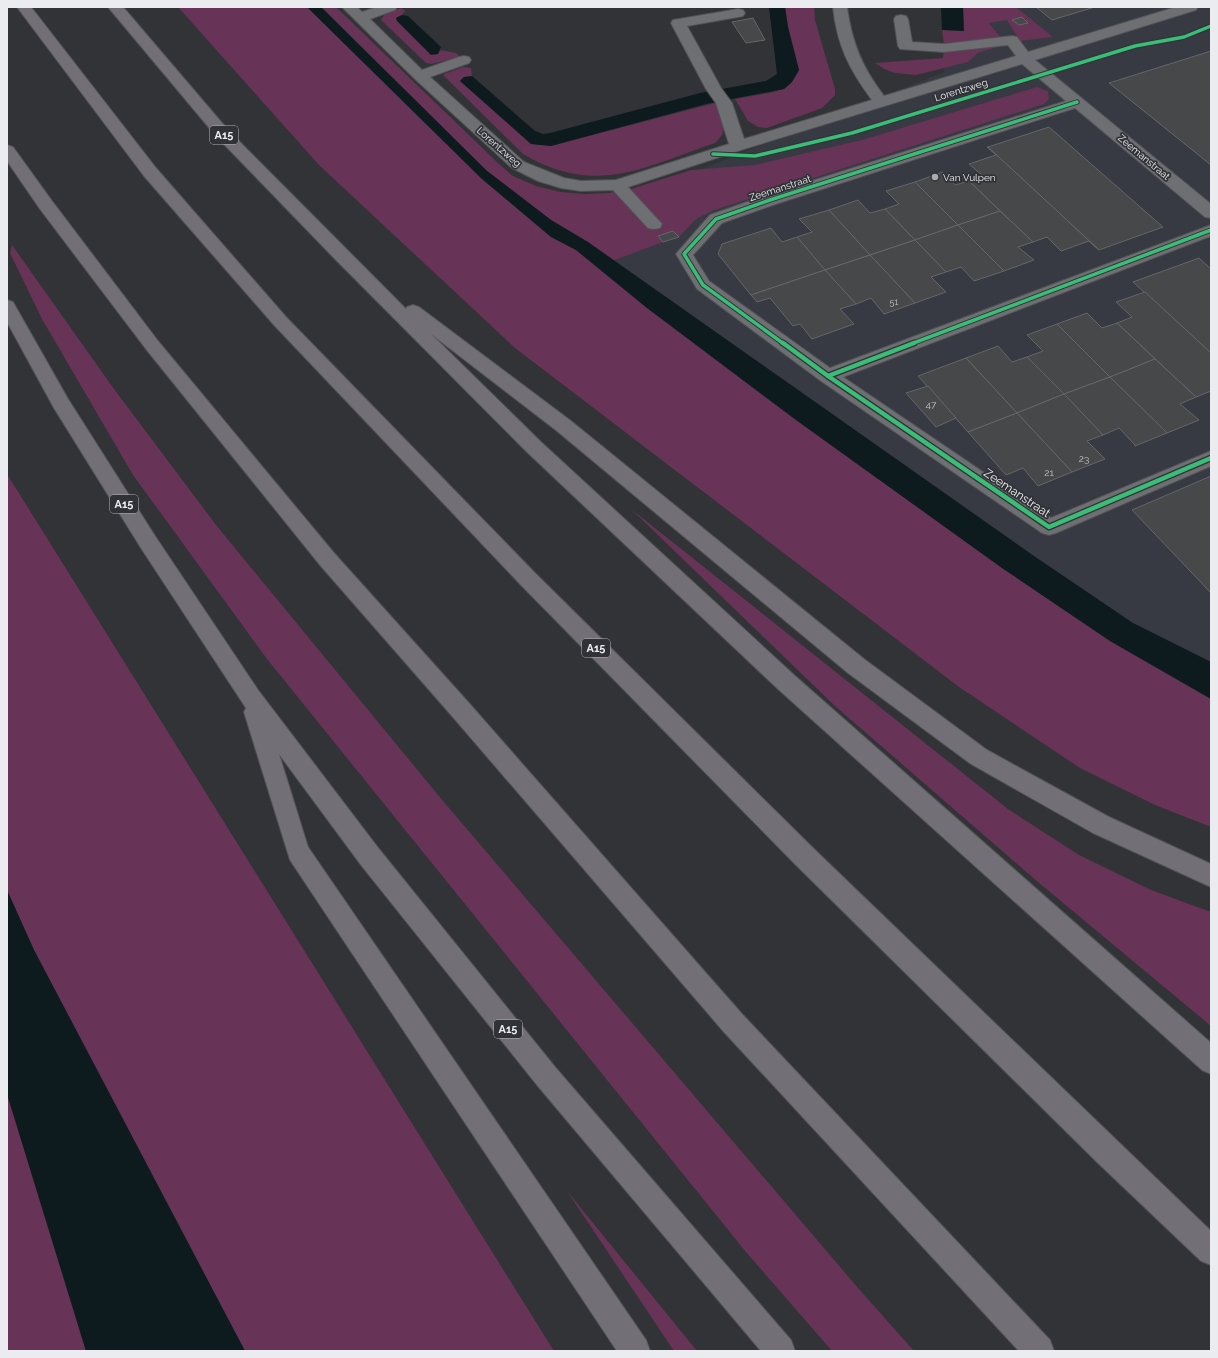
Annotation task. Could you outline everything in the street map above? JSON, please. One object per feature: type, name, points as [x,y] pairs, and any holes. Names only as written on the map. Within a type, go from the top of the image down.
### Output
[{"type":"highway","name":"A15","points":[[24,7],[150,172],[280,322],[528,580],[777,829],[1108,1153],[1211,1251]]},
{"type":"highway","name":"A15","points":[[115,7],[222,133],[341,255],[534,447],[786,682],[1211,1061]]},
{"type":"highway","points":[[7,150],[46,205],[152,345],[327,560],[465,715],[733,1023],[1040,1351]]},
{"type":"highway","name":"A15","points":[[341,255],[564,426],[856,666],[979,757],[1101,825],[1211,876]]},
{"type":"highway","name":"A15","points":[[7,306],[61,403],[148,542],[250,697],[370,857],[546,1076],[780,1351]]},
{"type":"highway","name":"A15","points":[[250,697],[298,852],[635,1351]]},
{"type":"street","name":"Lorentzweg","points":[[349,7],[420,76],[518,165],[544,177],[581,186],[617,185],[738,146],[1191,7]]},
{"type":"street","points":[[360,18],[390,7]]},
{"type":"street","points":[[840,7],[841,21],[849,53],[859,74],[881,102]]},
{"type":"street","points":[[738,13],[678,23],[714,89],[724,103],[738,146]]},
{"type":"street","name":"Zeemanstraat","points":[[901,20],[905,46],[944,48],[1012,40],[1025,59],[1211,213]]},
{"type":"street","points":[[420,76],[464,60]]},
{"type":"street","name":"Zeemanstraat","points":[[1077,102],[770,200],[716,219],[684,254],[703,285],[828,376],[1049,527],[1211,458]]},
{"type":"street","points":[[617,185],[654,224]]},
{"type":"street","points":[[828,376],[1211,230]]},
{"type":"shaded area","points":[[178,7],[307,7],[482,179],[551,237],[576,250],[647,308],[796,420],[1002,568],[1110,641],[1211,699],[1211,827],[1155,805],[1080,768],[959,687],[515,348],[319,165]]},
{"type":"shaded area","points":[[307,7],[321,7],[487,171],[551,220],[588,242],[1034,556],[1133,623],[1211,662],[1211,699],[1110,641],[1002,568],[796,420],[647,308],[576,250],[551,237],[482,179]]},
{"type":"shaded area","points":[[321,7],[336,7],[513,176],[536,186],[561,192],[585,194],[608,193],[631,189],[691,170],[755,165],[862,140],[1037,87],[1048,91],[1049,99],[1044,104],[714,210],[696,219],[679,237],[673,231],[658,236],[663,242],[612,261],[588,242],[551,220],[487,171]]},
{"type":"shaded area","points":[[769,7],[785,7],[788,27],[799,70],[792,82],[784,89],[706,104],[551,146],[531,144],[460,81],[464,77],[472,76],[535,131],[543,134],[550,133],[700,93],[766,81],[777,74]]},
{"type":"shaded area","points":[[785,7],[814,7],[815,20],[835,89],[835,95],[822,108],[767,128],[758,127],[748,121],[735,99],[766,94],[786,88],[791,84],[799,70],[788,27]]},
{"type":"shaded area","points":[[941,7],[963,7],[964,31],[942,30]]},
{"type":"shaded area","points":[[946,7],[1211,7],[1211,733],[506,247],[944,72]]},
{"type":"shaded area","points":[[963,7],[1016,7],[1053,37],[1020,41],[1007,20],[989,23],[1001,38],[944,45],[942,30],[964,31]]},
{"type":"shaded area","points":[[401,8],[405,11],[402,15],[396,18],[438,54],[440,50],[456,53],[460,57],[431,64],[426,63],[381,20],[385,14]]},
{"type":"shaded area","points":[[402,15],[408,16],[441,47],[438,54],[431,55],[397,21],[396,18]]},
{"type":"shaded area","points":[[1006,44],[978,53],[968,62],[916,75],[895,73],[884,69],[875,63],[943,58],[944,51]]},
{"type":"shaded area","points":[[463,67],[471,68],[472,76],[464,77],[460,81],[531,144],[551,146],[715,103],[723,119],[723,133],[715,143],[642,168],[620,174],[597,176],[574,174],[549,167],[523,154],[444,76],[444,74]]},
{"type":"shaded area","points":[[12,245],[114,389],[216,525],[443,801],[858,1288],[914,1351],[832,1351],[746,1252],[267,659],[133,475],[42,319],[10,253]]},
{"type":"shaded area","points":[[7,474],[554,1351],[245,1351],[34,950],[7,890]]},
{"type":"shaded area","points":[[631,509],[1008,809],[1079,855],[1151,890],[1211,912],[1211,1026],[1038,882],[835,706]]},
{"type":"shaded area","points":[[7,890],[34,950],[245,1351],[86,1351],[7,1094]]},
{"type":"shaded area","points":[[7,1094],[86,1351],[7,1351]]},
{"type":"shaded area","points":[[567,1191],[697,1351],[674,1351]]},
{"type":"building","points":[[1036,7],[1095,7],[1052,20]]},
{"type":"building","points":[[1022,17],[1028,23],[1019,25],[1012,20]]},
{"type":"building","points":[[753,18],[765,40],[746,43],[732,22]]},
{"type":"building","points":[[1211,51],[1211,165],[1109,83]]},
{"type":"building","points":[[1049,127],[1163,227],[1099,250],[988,147]]},
{"type":"building","points":[[988,147],[1099,250],[1089,241],[1061,251],[1047,237],[1033,242],[969,181],[983,176],[969,164],[996,155]]},
{"type":"building","points":[[943,172],[955,185],[969,181],[1000,211],[958,225],[915,182]]},
{"type":"building","points":[[915,182],[958,225],[915,240],[885,209],[899,204],[886,191]]},
{"type":"building","points":[[858,200],[870,213],[885,209],[915,240],[870,255],[829,210]]},
{"type":"building","points":[[829,210],[870,255],[825,270],[797,237],[812,232],[799,219]]},
{"type":"building","points":[[1000,211],[1033,242],[1018,247],[1034,260],[1004,271],[958,225]]},
{"type":"building","points":[[958,225],[1004,271],[974,281],[961,267],[946,272],[915,240]]},
{"type":"building","points":[[771,228],[782,242],[797,237],[825,270],[751,295],[718,254],[722,244]]},
{"type":"building","points":[[673,231],[679,237],[663,242],[658,236]]},
{"type":"building","points":[[915,240],[946,272],[931,277],[946,292],[915,303],[870,255]]},
{"type":"building","points":[[870,255],[915,303],[884,314],[871,298],[856,304],[825,270]]},
{"type":"building","points":[[1199,258],[1211,269],[1211,353],[1133,282]]},
{"type":"building","points":[[825,270],[856,304],[840,309],[854,324],[812,339],[800,324],[793,326],[770,298],[757,302],[751,295]]},
{"type":"building","points":[[1145,292],[1211,353],[1211,391],[1196,397],[1117,323],[1132,317],[1116,302]]},
{"type":"building","points":[[1087,313],[1102,328],[1117,323],[1155,359],[1110,377],[1057,324]]},
{"type":"building","points":[[1057,324],[1110,377],[1064,394],[1027,357],[1043,351],[1027,335]]},
{"type":"building","points":[[998,346],[1012,362],[1027,357],[1064,394],[1017,413],[966,358]]},
{"type":"building","points":[[966,358],[1017,413],[968,432],[918,376]]},
{"type":"building","points":[[1155,359],[1196,397],[1180,404],[1199,420],[1167,433],[1110,377]]},
{"type":"building","points":[[1110,377],[1167,433],[1135,446],[1119,428],[1103,435],[1064,394]]},
{"type":"building","points":[[928,386],[956,418],[936,427],[906,393]]},
{"type":"building","points":[[1064,394],[1103,435],[1087,441],[1105,459],[1072,472],[1017,413]]},
{"type":"building","points":[[1017,413],[1072,472],[1038,486],[1023,468],[1006,475],[968,432]]},
{"type":"building","points":[[1211,476],[1211,593],[1132,510]]},
{"type":"cycle path","points":[[713,154],[755,156],[852,133],[1135,46],[1164,42],[1184,37],[1211,26]]},
{"type":"cycle path","points":[[1077,102],[770,200],[716,219],[684,254],[703,285],[828,376],[1049,527],[1211,458]]},
{"type":"cycle path","points":[[828,376],[1211,230]]},
{"type":"place","name":"Van Vulpen","points":[[935,177]]}]
